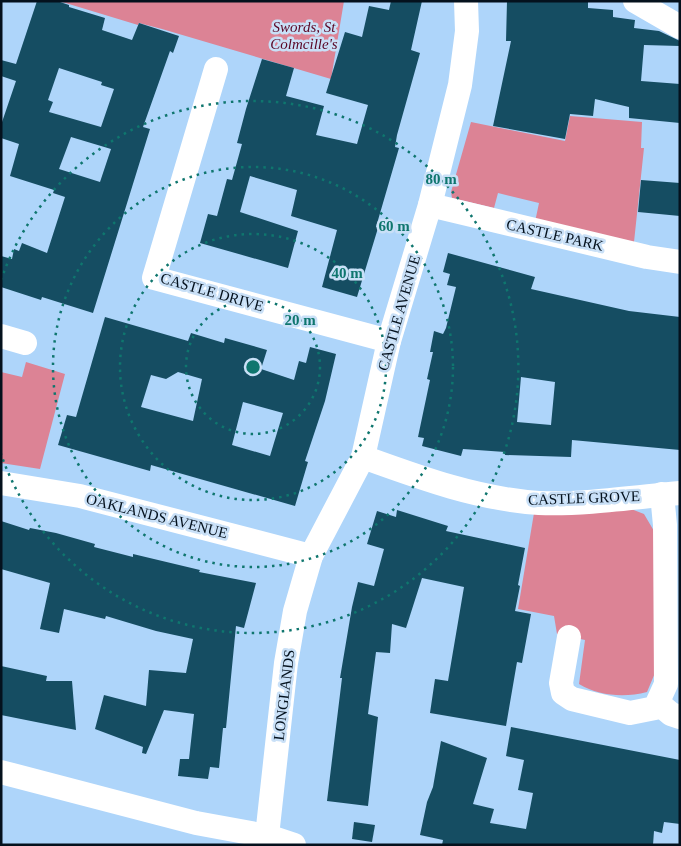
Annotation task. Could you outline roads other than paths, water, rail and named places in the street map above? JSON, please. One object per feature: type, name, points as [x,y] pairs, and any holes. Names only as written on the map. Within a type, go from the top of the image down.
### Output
[{"type":"street","name":"CASTLE AVENUE","points":[[311,556],[363,457],[389,341],[430,205],[460,85],[467,31],[466,1]]},
{"type":"street","points":[[636,1],[680,27]]},
{"type":"street","name":"CASTLE DRIVE","points":[[216,69],[154,278],[389,341]]},
{"type":"street","name":"CASTLE PARK","points":[[430,205],[647,257],[680,262]]},
{"type":"street","points":[[1,336],[25,343]]},
{"type":"street","name":"CASTLE GROVE","points":[[363,457],[460,490],[514,500],[541,503],[671,494],[665,525],[666,684],[658,703]]},
{"type":"street","name":"OAKLANDS AVENUE","points":[[1,483],[80,496],[311,556]]},
{"type":"street","name":"LONGLANDS","points":[[267,836],[286,663],[295,611],[311,556]]},
{"type":"street","points":[[568,636],[561,683],[563,693],[572,699],[630,713],[655,708],[658,703],[671,714],[680,717]]},
{"type":"street","points":[[1,772],[196,823],[267,836],[294,845]]},
{"type":"park label","name":"Swords, St Colmcille's","points":[[304,36]]}]
